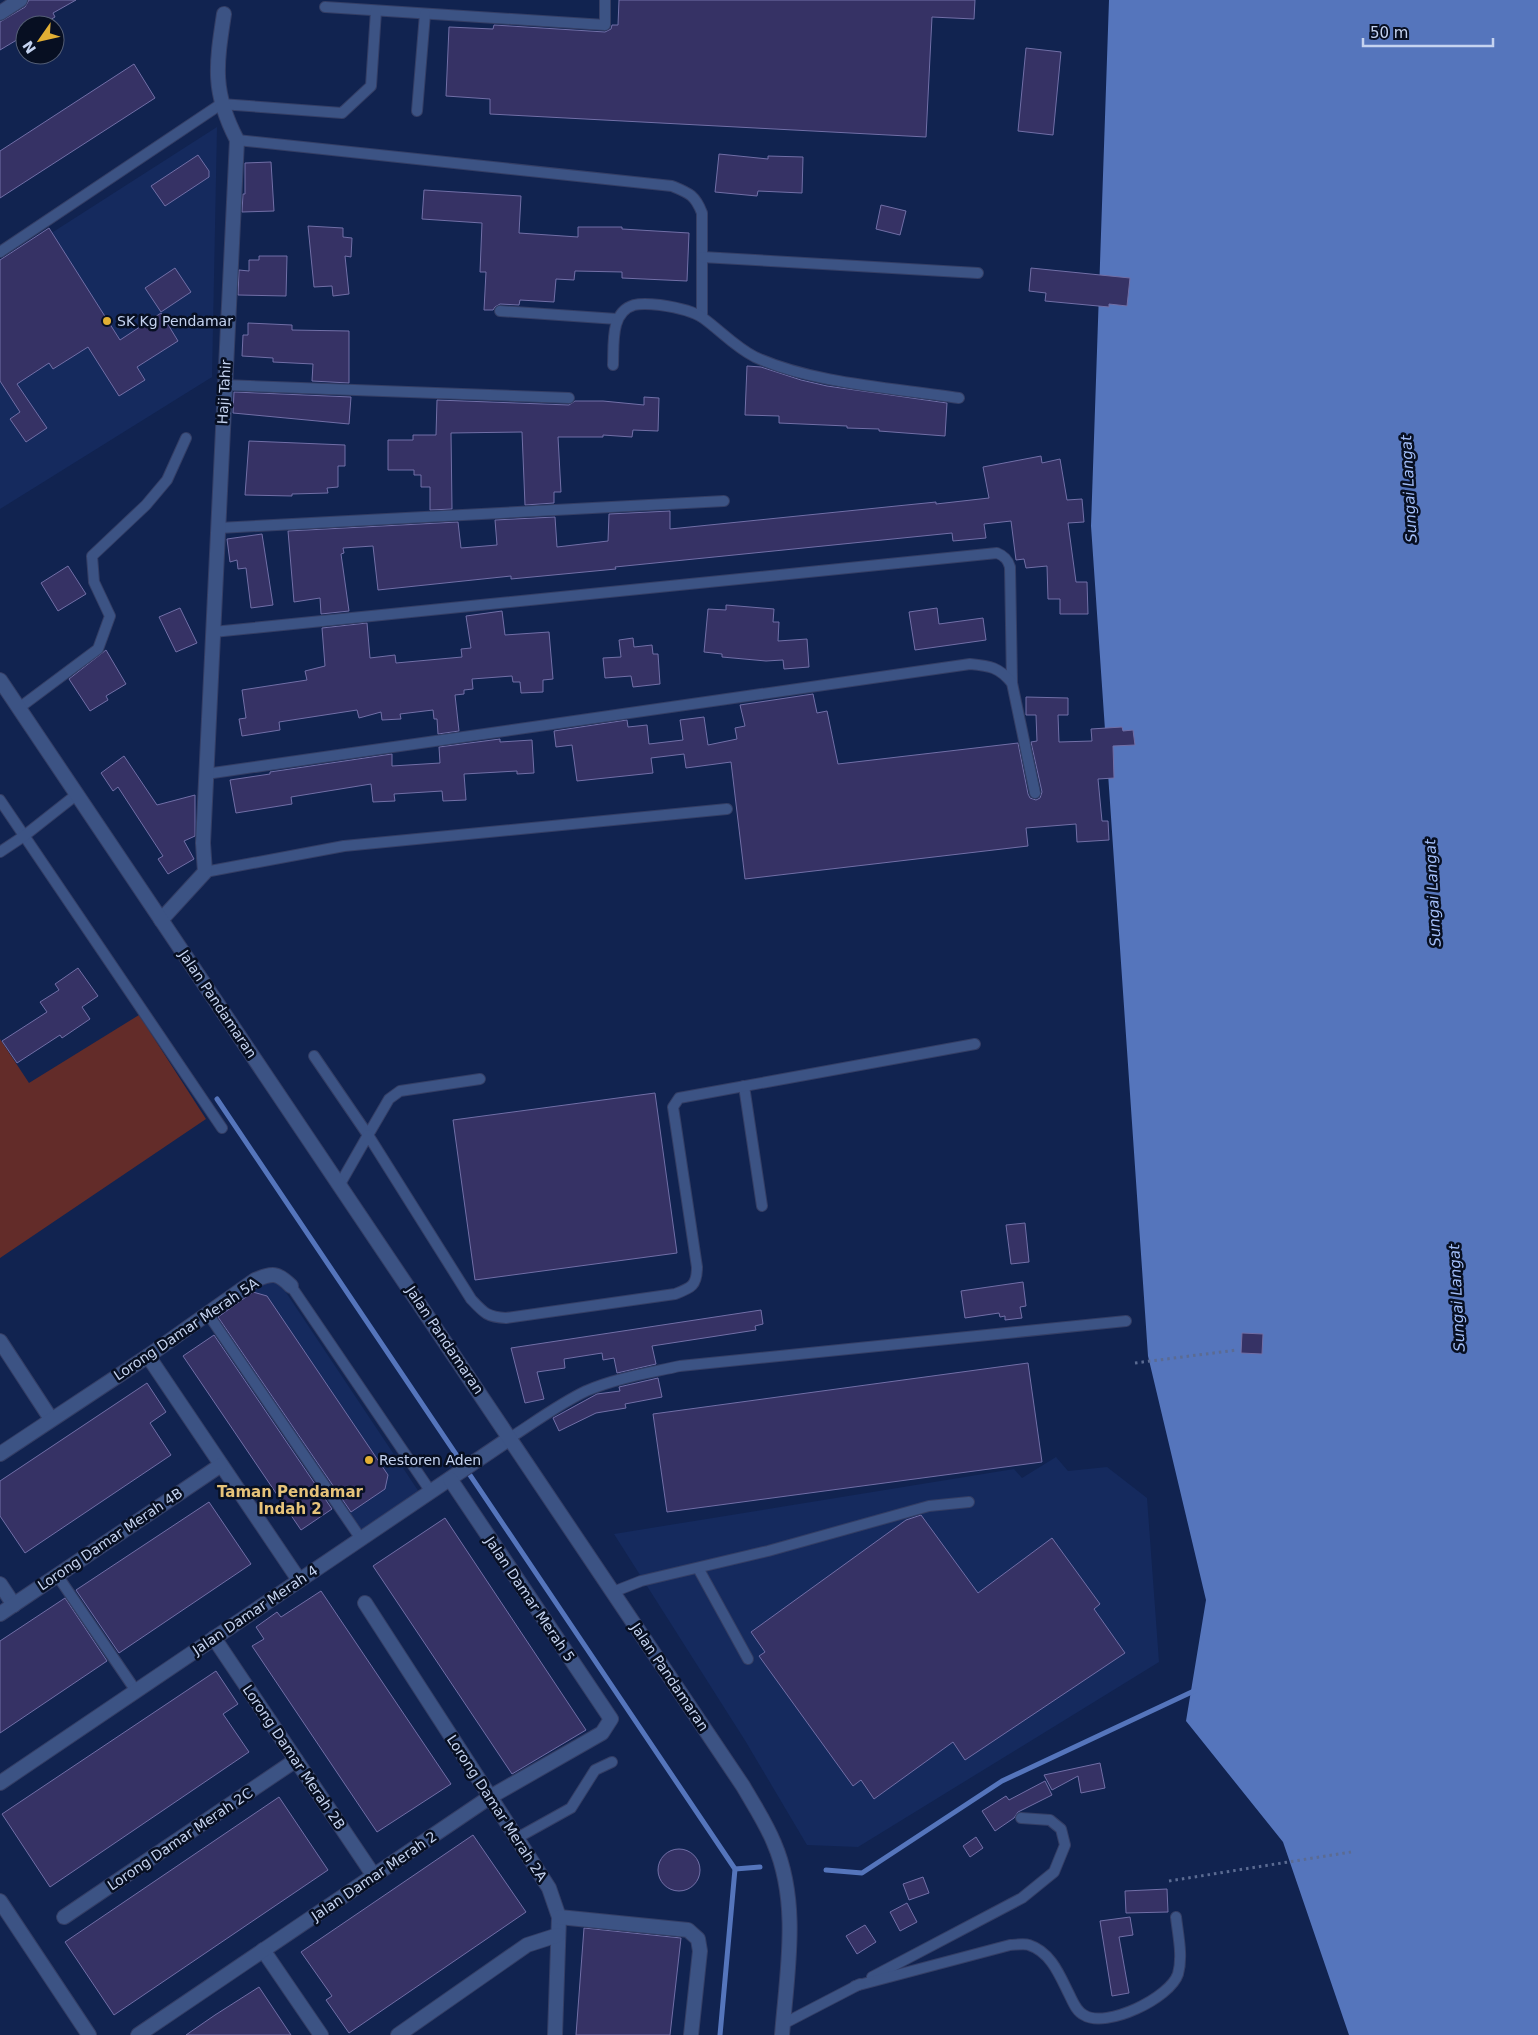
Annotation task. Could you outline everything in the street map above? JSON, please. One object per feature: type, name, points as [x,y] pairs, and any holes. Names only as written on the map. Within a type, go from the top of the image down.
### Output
[{"type":"street","points":[[0,12],[20,0]]},
{"type":"street","points":[[224,14],[217,77],[221,104],[226,119],[237,140]]},
{"type":"street","name":"Haji Tahir","points":[[205,872],[203,843],[206,774],[237,140]]},
{"type":"street","name":"Jalan Pandamaran","points":[[0,680],[76,796],[340,1184],[743,1786],[775,1844],[783,1870],[788,1899],[790,1931],[783,2030]]},
{"type":"street","points":[[161,920],[205,872]]},
{"type":"street","name":"Lorong Damar Merah 5A","points":[[0,1454],[148,1356],[255,1280],[269,1275],[281,1276],[292,1286]]},
{"type":"street","points":[[0,1340],[51,1419]]},
{"type":"street","points":[[148,1356],[299,1580]]},
{"type":"street","name":"Jalan Damar Merah 4","points":[[0,1783],[510,1438]]},
{"type":"street","name":"Lorong Damar Merah 4B","points":[[0,1614],[221,1464]]},
{"type":"street","name":"Jalan Damar Merah 5","points":[[455,1475],[611,1720]]},
{"type":"street","points":[[0,1584],[14,1605]]},
{"type":"street","name":"Lorong Damar Merah 2A","points":[[366,1603],[549,1888],[559,1917],[555,2035]]},
{"type":"street","name":"Lorong Damar Merah 2B","points":[[214,1638],[374,1876]]},
{"type":"street","name":"Jalan Damar Merah 2","points":[[138,2035],[490,1797],[602,1733],[611,1720]]},
{"type":"street","name":"Lorong Damar Merah 2C","points":[[64,1917],[296,1760]]},
{"type":"street","points":[[0,1901],[89,2035]]},
{"type":"street","points":[[559,1917],[688,1930],[698,1939],[700,1951],[691,2035]]},
{"type":"street","points":[[398,2035],[527,1945],[558,1935]]},
{"type":"street","points":[[264,1950],[321,2035]]},
{"type":"lane","points":[[325,7],[605,25],[605,0]]},
{"type":"lane","points":[[0,252],[221,104],[342,113],[371,86],[376,11]]},
{"type":"lane","points":[[418,111],[425,14]]},
{"type":"lane","points":[[237,140],[672,186],[688,192],[697,201],[702,213],[702,317]]},
{"type":"lane","points":[[702,257],[978,273]]},
{"type":"lane","points":[[613,365],[617,319],[624,309],[643,304],[674,307],[702,317],[726,338],[753,356],[784,369],[824,378],[959,398]]},
{"type":"lane","points":[[500,311],[617,319]]},
{"type":"lane","points":[[224,385],[569,398]]},
{"type":"lane","points":[[19,708],[98,649],[110,616],[94,582],[92,556],[146,505],[168,480],[186,438]]},
{"type":"lane","points":[[219,528],[724,501]]},
{"type":"lane","points":[[213,632],[997,554],[1002,555],[1008,560],[1010,567],[1012,683],[1035,794]]},
{"type":"lane","points":[[206,774],[970,664],[990,666],[1003,672],[1012,683]]},
{"type":"lane","points":[[0,852],[76,796]]},
{"type":"lane","points":[[0,800],[222,1128]]},
{"type":"lane","points":[[205,872],[344,846],[727,809]]},
{"type":"lane","points":[[314,1056],[368,1135],[471,1299],[483,1312],[491,1317],[506,1318],[675,1294],[693,1286],[697,1280],[698,1267],[673,1108],[679,1098],[974,1044]]},
{"type":"lane","points":[[340,1184],[389,1099],[400,1091],[480,1079]]},
{"type":"lane","points":[[744,1086],[762,1206]]},
{"type":"lane","name":"Lorong Damar Merah 5A","points":[[292,1286],[431,1492]]},
{"type":"lane","points":[[208,1314],[361,1539]]},
{"type":"lane","points":[[510,1438],[557,1407],[587,1391],[629,1377],[680,1366],[1126,1321]]},
{"type":"lane","points":[[613,1592],[641,1581],[768,1551],[929,1506],[968,1502]]},
{"type":"lane","points":[[698,1568],[748,1660]]},
{"type":"lane","points":[[57,1575],[136,1691]]},
{"type":"lane","points":[[517,1838],[571,1808],[595,1770],[612,1762]]},
{"type":"lane","points":[[783,2030],[855,1986],[1022,1898],[1054,1872],[1065,1845],[1061,1829],[1050,1820],[1021,1818]]},
{"type":"lane","points":[[855,1986],[1010,1945],[1028,1945],[1054,1965],[1075,2008],[1081,2014],[1091,2020],[1110,2019],[1156,1998],[1170,1989],[1178,1975],[1180,1960],[1176,1917]]},
{"type":"path","points":[[1135,1363],[1237,1350]]},
{"type":"path","points":[[1169,1881],[1351,1852]]},
{"type":"shaded area","name":"SK Kg Pendamar","points":[[217,127],[212,377],[0,509],[0,266]]},
{"type":"shaded area","points":[[139,1015],[206,1119],[0,1258],[0,1039],[29,1083]]},
{"type":"shaded area","points":[[271,1281],[279,1282],[419,1492],[361,1533],[215,1316],[259,1285]]},
{"type":"shaded area","points":[[1056,1457],[1068,1471],[1107,1467],[1147,1498],[1159,1662],[858,1847],[807,1845],[746,1742],[614,1534],[1014,1469],[1022,1478]]},
{"type":"water","name":"Sungai Langat","points":[[1109,0],[1538,0],[1538,2035],[1349,2035],[1283,1842],[1186,1721],[1206,1600],[1148,1356],[1091,526]]},
{"type":"building","points":[[29,0],[76,0],[53,13],[54,15],[15,15],[15,41],[0,50],[0,22],[25,7]]},
{"type":"building","points":[[619,0],[975,0],[974,19],[932,17],[926,137],[490,114],[490,99],[446,96],[449,27],[493,29],[494,25],[605,32],[611,29],[612,25],[618,25]]},
{"type":"building","points":[[1026,48],[1061,52],[1053,135],[1018,131]]},
{"type":"building","points":[[134,64],[155,98],[0,198],[0,151]]},
{"type":"building","points":[[719,154],[768,159],[768,156],[803,157],[802,193],[758,191],[757,196],[715,192]]},
{"type":"building","points":[[198,155],[209,171],[209,177],[165,206],[151,186]]},
{"type":"building","points":[[271,162],[274,211],[242,212],[243,194],[245,194],[245,163]]},
{"type":"building","points":[[424,190],[521,196],[519,233],[578,237],[578,227],[622,227],[622,229],[689,233],[687,281],[622,278],[622,272],[575,271],[574,280],[556,279],[554,302],[520,300],[519,305],[500,304],[493,310],[484,310],[486,272],[480,272],[482,223],[422,219]]},
{"type":"building","points":[[881,205],[906,211],[900,235],[876,229]]},
{"type":"building","points":[[308,226],[343,228],[343,237],[352,238],[351,257],[345,256],[349,294],[333,296],[332,286],[314,287]]},
{"type":"building","points":[[49,228],[120,340],[161,313],[178,341],[137,367],[145,380],[119,396],[88,347],[53,369],[49,363],[17,384],[47,428],[26,442],[10,419],[20,412],[0,381],[0,260]]},
{"type":"building","points":[[259,256],[287,256],[286,296],[238,295],[239,270],[249,271],[249,260],[259,260]]},
{"type":"building","points":[[175,268],[191,292],[161,312],[145,288]]},
{"type":"building","points":[[1031,268],[1130,278],[1127,306],[1109,304],[1109,307],[1045,301],[1046,293],[1029,291]]},
{"type":"building","points":[[248,323],[292,325],[292,330],[349,331],[349,383],[312,381],[313,364],[273,362],[273,358],[242,356],[243,335],[248,335]]},
{"type":"building","points":[[747,366],[761,367],[827,386],[947,403],[945,436],[879,431],[879,429],[847,428],[847,426],[779,423],[779,416],[745,415]]},
{"type":"building","points":[[234,392],[351,397],[349,424],[233,413]]},
{"type":"building","points":[[644,397],[659,398],[658,431],[633,430],[632,437],[603,435],[603,437],[558,437],[561,492],[554,492],[554,503],[525,505],[522,432],[451,433],[452,509],[430,510],[430,487],[421,487],[421,475],[414,475],[414,470],[388,470],[388,440],[413,440],[413,435],[436,435],[437,400],[569,405],[575,401],[603,401],[644,405]]},
{"type":"building","points":[[249,441],[345,445],[345,466],[338,466],[338,487],[327,488],[328,493],[292,494],[292,496],[245,495]]},
{"type":"building","points":[[1041,456],[1042,463],[1060,459],[1067,500],[1082,499],[1084,522],[1068,523],[1076,582],[1087,582],[1088,614],[1060,614],[1060,599],[1048,599],[1047,566],[1026,568],[1024,559],[1016,560],[1011,521],[984,524],[986,538],[953,541],[952,533],[615,567],[616,569],[511,579],[511,576],[378,590],[373,546],[343,548],[344,553],[341,554],[349,611],[321,614],[320,598],[294,602],[288,531],[458,522],[461,548],[497,545],[495,520],[555,517],[557,547],[608,541],[609,514],[670,511],[670,529],[989,498],[983,467]]},
{"type":"building","points":[[262,534],[273,605],[251,608],[246,568],[238,569],[237,560],[230,562],[227,539]]},
{"type":"building","points":[[68,566],[86,594],[58,611],[41,583]]},
{"type":"building","points":[[726,605],[774,609],[773,622],[779,622],[778,641],[807,639],[809,667],[784,669],[783,660],[766,661],[722,657],[722,654],[704,652],[708,609],[726,610]]},
{"type":"building","points":[[180,608],[197,643],[176,652],[159,617]]},
{"type":"building","points":[[937,608],[939,624],[983,618],[986,640],[915,650],[909,612]]},
{"type":"building","points":[[502,611],[505,635],[549,632],[553,679],[543,680],[543,692],[521,693],[520,682],[513,682],[512,676],[472,679],[473,689],[464,690],[464,694],[455,695],[459,731],[438,734],[437,719],[434,719],[433,710],[400,714],[401,719],[382,720],[381,712],[359,718],[357,710],[279,722],[280,730],[242,736],[239,719],[246,718],[242,690],[307,680],[305,671],[325,666],[322,628],[367,623],[370,658],[395,655],[396,663],[462,657],[461,649],[471,648],[466,616]]},
{"type":"building","points":[[633,638],[634,647],[652,645],[653,654],[658,654],[660,684],[633,687],[631,676],[605,678],[603,658],[621,657],[619,640]]},
{"type":"building","points":[[106,650],[126,684],[106,696],[108,700],[90,711],[69,679]]},
{"type":"building","points":[[813,694],[817,713],[827,711],[838,764],[1018,743],[1028,794],[1030,798],[1036,800],[1040,798],[1042,792],[1031,742],[1037,741],[1036,715],[1026,715],[1026,697],[1068,698],[1068,715],[1058,715],[1059,742],[1092,741],[1091,729],[1122,727],[1123,731],[1133,730],[1135,745],[1113,746],[1114,778],[1098,779],[1102,821],[1108,821],[1109,840],[1077,842],[1076,824],[1026,828],[1028,846],[745,879],[731,762],[686,768],[684,754],[651,758],[653,773],[577,781],[572,745],[556,747],[554,731],[627,720],[628,727],[647,725],[649,744],[683,740],[680,720],[704,717],[708,745],[737,739],[735,728],[745,726],[740,705]]},
{"type":"building","points":[[500,739],[500,742],[532,740],[534,773],[517,774],[517,771],[464,774],[466,800],[443,801],[442,791],[394,794],[395,801],[373,802],[371,784],[291,797],[292,804],[236,813],[230,780],[270,774],[270,772],[392,754],[392,766],[440,763],[439,747]]},
{"type":"building","points":[[124,756],[157,805],[195,795],[195,836],[184,841],[194,859],[168,874],[158,859],[163,856],[118,787],[113,791],[101,773]]},
{"type":"building","points":[[78,968],[98,996],[82,1007],[90,1019],[62,1038],[60,1035],[17,1063],[2,1041],[47,1012],[40,1002],[59,990],[55,984]]},
{"type":"building","points":[[655,1093],[677,1253],[475,1280],[453,1120]]},
{"type":"building","points":[[1025,1223],[1029,1262],[1011,1264],[1006,1225]]},
{"type":"building","points":[[1023,1282],[1026,1306],[1020,1307],[1022,1318],[1005,1320],[1005,1316],[1000,1317],[999,1313],[965,1318],[961,1291]]},
{"type":"building","points":[[253,1292],[267,1296],[388,1475],[385,1489],[351,1512],[218,1317]]},
{"type":"building","points":[[761,1310],[763,1324],[755,1326],[756,1330],[652,1346],[656,1364],[617,1373],[614,1358],[603,1360],[602,1353],[564,1359],[565,1368],[537,1372],[544,1399],[525,1403],[511,1348]]},
{"type":"building","points":[[1242,1333],[1263,1334],[1262,1354],[1241,1353]]},
{"type":"building","points":[[214,1335],[332,1509],[301,1530],[183,1356]]},
{"type":"building","points":[[1028,1363],[1042,1462],[667,1512],[653,1414]]},
{"type":"building","points":[[658,1378],[662,1397],[625,1404],[626,1408],[596,1413],[559,1431],[553,1418],[597,1394],[620,1391],[619,1387]]},
{"type":"building","points":[[147,1383],[166,1412],[150,1423],[171,1455],[25,1553],[0,1516],[0,1481]]},
{"type":"building","points":[[209,1502],[251,1564],[119,1653],[76,1590]]},
{"type":"building","points":[[921,1515],[978,1593],[1052,1538],[1100,1604],[1094,1609],[1125,1653],[965,1760],[953,1742],[874,1799],[861,1780],[853,1786],[759,1656],[765,1652],[751,1632],[906,1520]]},
{"type":"building","points":[[445,1518],[586,1730],[512,1774],[373,1566]]},
{"type":"building","points":[[321,1591],[451,1784],[377,1832],[252,1646],[264,1639],[256,1627],[277,1612],[281,1617]]},
{"type":"building","points":[[65,1598],[107,1661],[0,1733],[0,1641]]},
{"type":"building","points":[[216,1671],[238,1704],[223,1714],[249,1752],[50,1887],[2,1814]]},
{"type":"building","points":[[1100,1763],[1105,1788],[1081,1793],[1078,1776],[1052,1790],[1044,1775]]},
{"type":"building","points":[[1045,1781],[1052,1795],[1018,1812],[1014,1818],[995,1831],[982,1811],[1006,1796],[1009,1800]]},
{"type":"building","points":[[279,1797],[328,1870],[114,2015],[65,1942]]},
{"type":"building","points":[[473,1835],[526,1912],[349,2033],[326,2000],[332,1996],[301,1952]]},
{"type":"building","points":[[976,1837],[983,1848],[970,1857],[963,1846]]},
{"type":"building","points":[[679,1849],[694,1855],[700,1870],[694,1885],[679,1891],[664,1885],[658,1870],[664,1855]]},
{"type":"building","points":[[923,1877],[929,1893],[909,1900],[903,1884]]},
{"type":"building","points":[[1167,1889],[1168,1912],[1126,1913],[1125,1891]]},
{"type":"building","points":[[907,1903],[917,1922],[900,1931],[890,1912]]},
{"type":"building","points":[[1130,1917],[1133,1935],[1119,1937],[1129,1993],[1112,1996],[1100,1921]]},
{"type":"building","points":[[865,1925],[876,1942],[857,1954],[846,1936]]},
{"type":"building","points":[[584,1928],[681,1938],[670,2035],[576,2035]]},
{"type":"building","points":[[259,1987],[291,2035],[186,2035],[215,2015]]},
{"type":"waterway","points":[[217,1099],[735,1869],[720,2035]]},
{"type":"waterway","points":[[826,1870],[862,1873],[1002,1781],[1196,1690]]},
{"type":"waterway","points":[[735,1869],[760,1867]]},
{"type":"place","name":"SK Kg Pendamar","points":[[107,321]]},
{"type":"place","name":"Restoren Aden","points":[[369,1460]]},
{"type":"district","name":"Taman Pendamar Indah 2","points":[[290,1500]]}]
